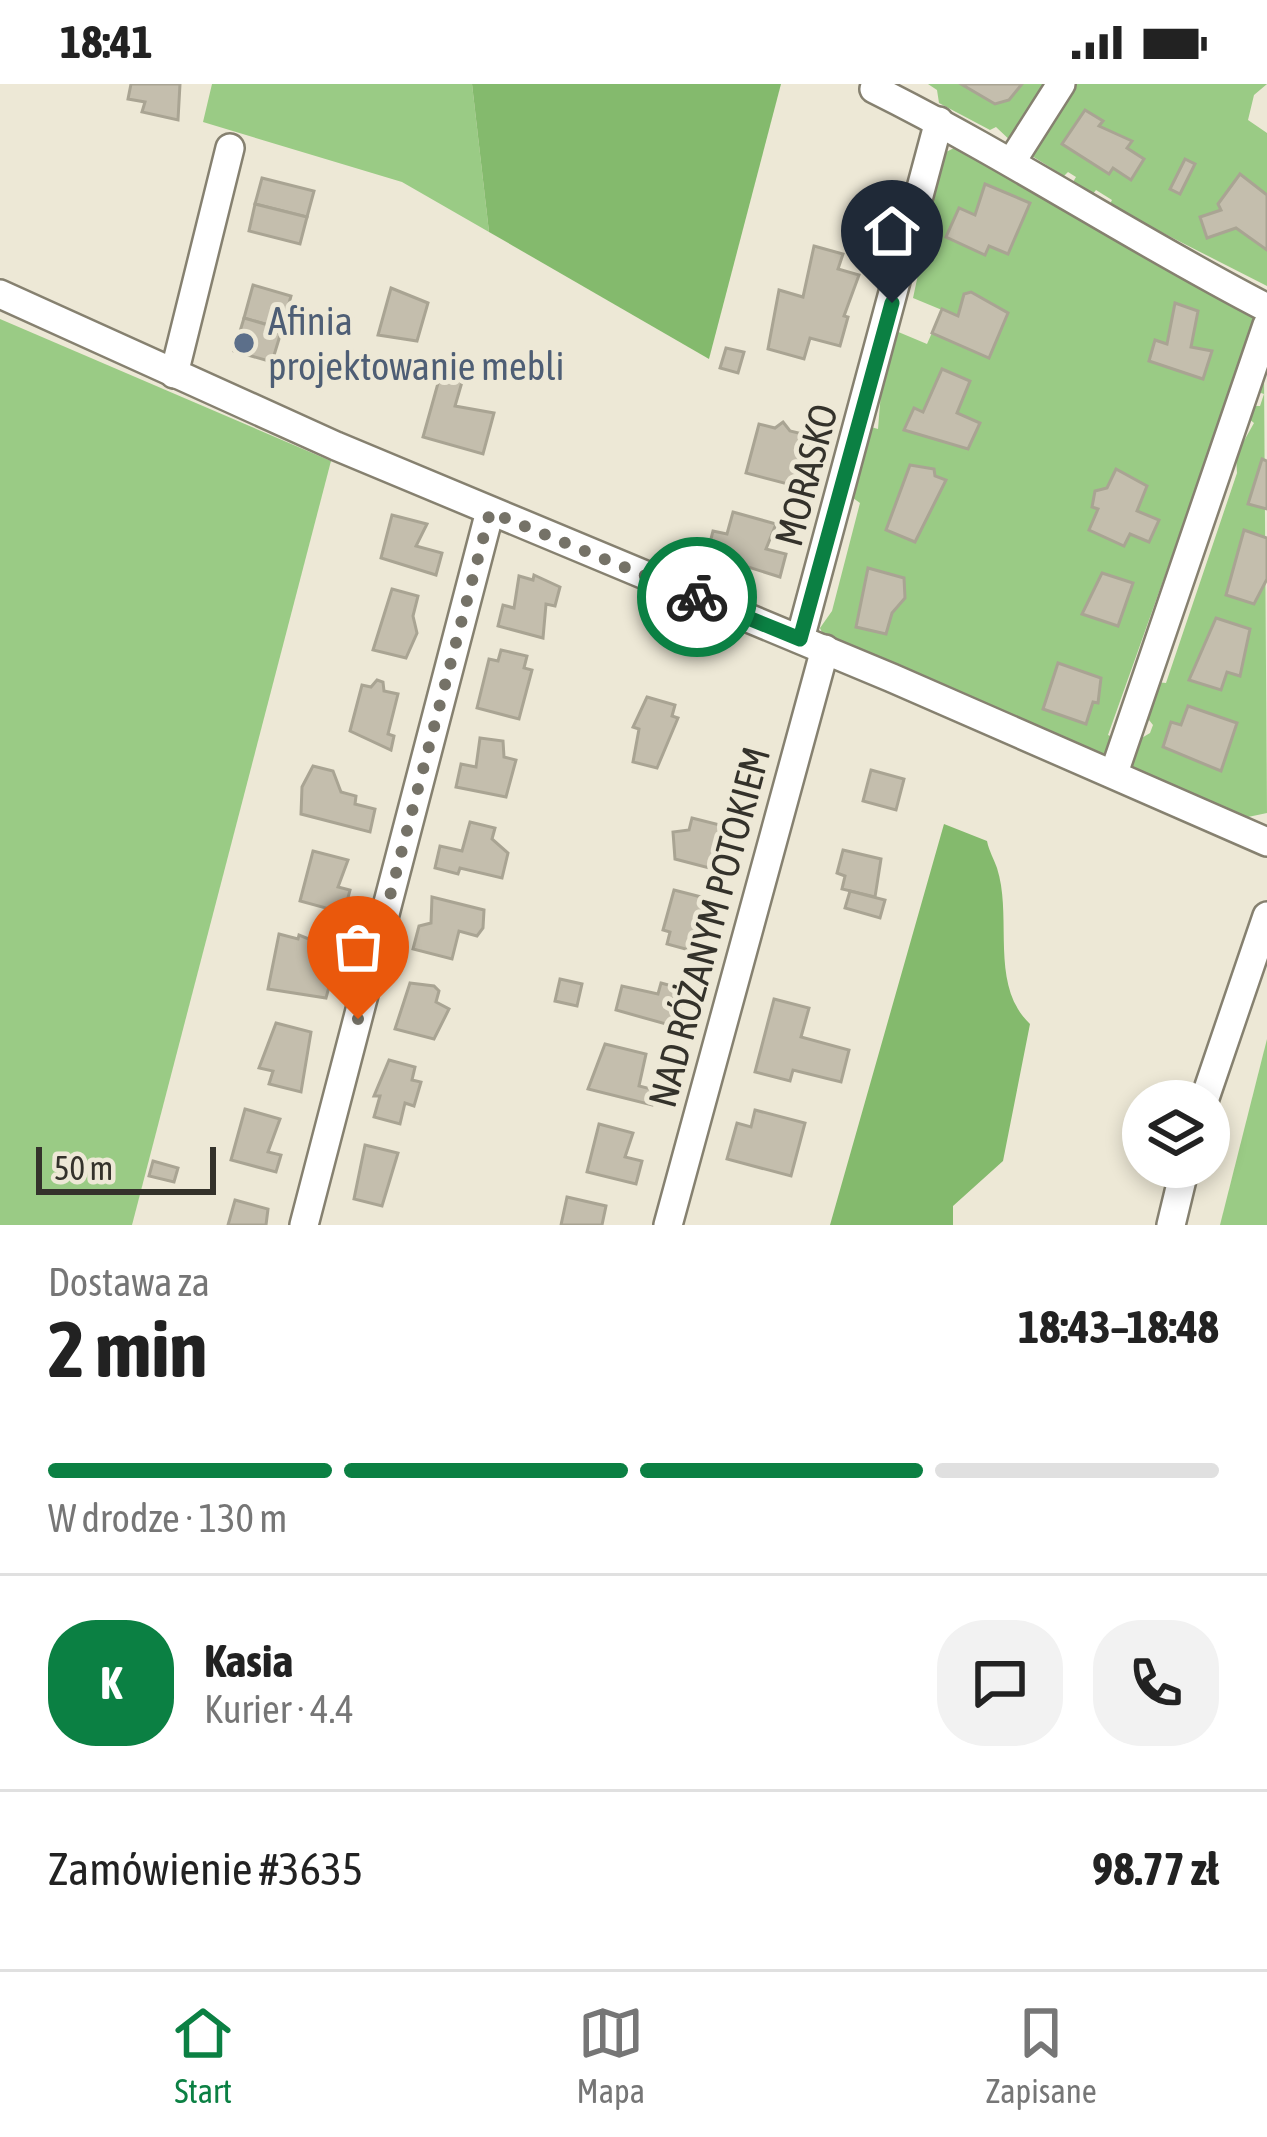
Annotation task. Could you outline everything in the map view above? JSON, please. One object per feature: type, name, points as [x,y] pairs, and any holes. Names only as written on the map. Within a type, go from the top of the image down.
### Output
[{"type":"street","points":[[1012,161],[1061,84]]},
{"type":"street","points":[[874,89],[1012,161],[1168,257],[1267,308]]},
{"type":"street","name":"MORASKO","points":[[813,644],[939,122]]},
{"type":"street","points":[[174,374],[230,148]]},
{"type":"street","points":[[0,294],[490,512],[813,644],[1267,842]]},
{"type":"street","points":[[1114,773],[1267,326]]},
{"type":"street","points":[[304,1225],[490,512]]},
{"type":"street","name":"NAD RÓŻANYM POTOKIEM","points":[[668,1225],[813,644]]},
{"type":"street","points":[[1211,1080],[1267,916]]},
{"type":"street","points":[[1172,1225],[1180,1188]]},
{"type":"green space","points":[[212,84],[472,84],[489,232],[402,182],[203,122]]},
{"type":"green space","points":[[472,84],[781,84],[709,359],[489,232]]},
{"type":"green space","points":[[928,84],[1055,84],[1014,144],[996,127],[990,130],[939,103],[937,90]]},
{"type":"green space","points":[[1066,84],[1267,84],[1254,95],[1248,120],[1267,133],[1267,286],[1159,231],[1155,235],[1109,206],[1112,200],[1096,190],[1092,195],[1073,182],[1076,177],[1068,172],[1064,176],[1024,151]]},
{"type":"green space","points":[[954,148],[977,151],[1253,317],[1255,328],[1199,505],[1190,505],[1108,735],[1117,739],[1108,758],[824,637],[820,628],[832,611],[860,503],[853,498],[871,427],[878,429],[881,392],[896,331],[927,344],[942,310],[913,298],[944,153]]},
{"type":"green space","points":[[0,319],[331,461],[132,1225],[0,1225]]},
{"type":"green space","points":[[1264,373],[1267,813],[1248,817],[1130,771],[1128,766],[1135,742],[1150,733],[1153,725],[1145,715],[1156,682],[1166,683],[1237,473],[1236,455],[1254,423],[1249,419],[1253,406],[1260,406],[1264,394],[1258,392]]},
{"type":"green space","points":[[944,824],[987,841],[1001,887],[1010,990],[1030,1024],[1003,1161],[953,1206],[953,1225],[830,1225]]},
{"type":"green space","points":[[1267,1039],[1267,1225],[1220,1225]]},
{"type":"building","points":[[131,84],[180,84],[178,120],[142,112],[145,102],[128,99]]},
{"type":"building","points":[[961,84],[1022,84],[1009,100],[995,104]]},
{"type":"building","points":[[1085,110],[1103,121],[1099,126],[1132,141],[1127,148],[1144,159],[1131,180],[1113,168],[1109,174],[1062,144]]},
{"type":"building","points":[[1185,159],[1195,164],[1180,194],[1170,189]]},
{"type":"building","points":[[1240,174],[1267,195],[1267,250],[1236,228],[1207,238],[1200,217],[1221,210],[1218,204]]},
{"type":"building","points":[[262,178],[314,191],[307,217],[255,204]]},
{"type":"building","points":[[985,184],[1030,203],[1008,254],[989,246],[985,255],[946,237],[959,208],[975,215]]},
{"type":"building","points":[[255,204],[307,217],[300,244],[249,231]]},
{"type":"building","points":[[814,246],[843,254],[838,269],[859,275],[844,316],[848,317],[840,346],[810,338],[804,359],[768,349],[779,290],[803,297]]},
{"type":"building","points":[[253,285],[291,296],[282,329],[244,318]]},
{"type":"building","points":[[391,288],[428,303],[417,341],[378,335]]},
{"type":"building","points":[[971,292],[1008,313],[989,358],[932,333],[942,309],[958,316],[964,294]]},
{"type":"building","points":[[1175,303],[1198,311],[1191,347],[1212,351],[1203,379],[1149,361],[1155,340],[1167,344]]},
{"type":"building","points":[[244,318],[282,329],[272,362],[234,351]]},
{"type":"building","points":[[726,348],[744,352],[738,373],[720,368]]},
{"type":"building","points":[[942,369],[970,381],[957,413],[980,423],[968,449],[904,430],[914,408],[923,412]]},
{"type":"building","points":[[440,376],[462,382],[455,406],[494,413],[483,454],[423,437]]},
{"type":"building","points":[[783,422],[790,431],[815,437],[803,464],[809,465],[803,488],[746,473],[759,424],[775,428]]},
{"type":"building","points":[[1262,459],[1267,461],[1267,509],[1248,504]]},
{"type":"building","points":[[910,465],[934,469],[935,476],[946,480],[915,542],[886,530]]},
{"type":"building","points":[[1116,469],[1147,486],[1137,511],[1159,520],[1149,542],[1130,534],[1124,546],[1089,530],[1098,509],[1092,507],[1095,491],[1107,488]]},
{"type":"building","points":[[733,512],[776,524],[766,549],[786,554],[780,577],[707,554],[713,531],[727,534]]},
{"type":"building","points":[[392,515],[427,524],[416,546],[442,553],[436,575],[381,558]]},
{"type":"building","points":[[1244,530],[1267,538],[1267,579],[1254,604],[1226,595]]},
{"type":"building","points":[[868,568],[904,578],[905,598],[892,613],[886,634],[856,627]]},
{"type":"building","points":[[1102,573],[1133,583],[1118,626],[1082,614]]},
{"type":"building","points":[[534,575],[560,587],[555,606],[546,604],[543,638],[498,626],[503,605],[514,608],[519,576],[533,580]]},
{"type":"building","points":[[392,589],[418,596],[413,616],[417,633],[406,658],[373,650]]},
{"type":"building","points":[[1216,618],[1250,629],[1240,676],[1227,672],[1221,690],[1189,680]]},
{"type":"building","points":[[501,650],[527,656],[524,668],[532,670],[519,719],[477,708],[489,659],[498,661]]},
{"type":"building","points":[[1058,663],[1101,678],[1098,703],[1093,702],[1086,724],[1043,709]]},
{"type":"building","points":[[377,680],[383,682],[384,691],[398,694],[388,734],[394,736],[391,750],[350,731],[362,685],[371,687]]},
{"type":"building","points":[[647,697],[675,705],[672,716],[678,718],[657,768],[633,762],[639,729],[633,727]]},
{"type":"building","points":[[1188,706],[1237,723],[1221,771],[1163,747],[1171,722],[1181,725]]},
{"type":"building","points":[[480,738],[503,741],[504,757],[516,760],[506,797],[456,787],[461,764],[476,767]]},
{"type":"building","points":[[313,766],[333,771],[341,792],[356,796],[355,804],[375,809],[370,832],[301,814],[302,787]]},
{"type":"building","points":[[871,770],[904,779],[896,810],[863,801]]},
{"type":"building","points":[[692,818],[724,826],[713,869],[675,859],[673,832],[689,830]]},
{"type":"building","points":[[470,822],[495,828],[492,839],[508,853],[502,878],[460,868],[458,874],[435,868],[440,846],[462,851]]},
{"type":"building","points":[[843,850],[881,859],[875,897],[842,889],[845,876],[837,873]]},
{"type":"building","points":[[313,851],[348,860],[338,887],[350,890],[344,913],[300,901]]},
{"type":"building","points":[[674,890],[705,898],[703,926],[699,925],[689,950],[667,944],[670,932],[663,930]]},
{"type":"building","points":[[850,891],[885,900],[880,918],[845,908]]},
{"type":"building","points":[[432,897],[484,910],[483,928],[477,936],[459,931],[452,959],[413,949],[419,926],[431,923]]},
{"type":"building","points":[[279,934],[298,939],[299,935],[329,947],[322,974],[332,976],[326,998],[268,989]]},
{"type":"building","points":[[560,979],[582,984],[577,1006],[555,1001]]},
{"type":"building","points":[[410,983],[434,986],[439,991],[436,1002],[449,1009],[434,1039],[395,1029]]},
{"type":"building","points":[[661,983],[687,990],[673,1026],[616,1010],[622,986],[658,994]]},
{"type":"building","points":[[774,999],[809,1008],[801,1037],[849,1050],[841,1082],[793,1070],[790,1081],[755,1072]]},
{"type":"building","points":[[276,1023],[311,1032],[301,1092],[269,1084],[273,1071],[259,1068]]},
{"type":"building","points":[[605,1044],[646,1054],[639,1086],[655,1090],[652,1105],[588,1089]]},
{"type":"building","points":[[389,1060],[415,1067],[412,1080],[421,1082],[414,1106],[405,1103],[400,1124],[374,1117],[380,1096],[374,1096]]},
{"type":"building","points":[[245,1109],[280,1119],[268,1152],[281,1155],[276,1172],[231,1160]]},
{"type":"building","points":[[755,1110],[805,1123],[791,1176],[727,1159],[737,1123],[751,1127]]},
{"type":"building","points":[[599,1124],[633,1133],[625,1157],[642,1161],[636,1184],[587,1172]]},
{"type":"building","points":[[365,1145],[398,1153],[382,1206],[354,1199]]},
{"type":"building","points":[[153,1161],[178,1168],[174,1182],[149,1176]]},
{"type":"building","points":[[567,1197],[606,1206],[602,1225],[561,1225]]},
{"type":"building","points":[[235,1200],[268,1209],[266,1225],[228,1225]]},
{"type":"way so far","points":[[358,1019],[490,512],[697,597]]},
{"type":"place","name":"Afinia projektowanie mebli","points":[[244,343]]},
{"type":"route","points":[[697,597],[800,639],[892,303]]}]
